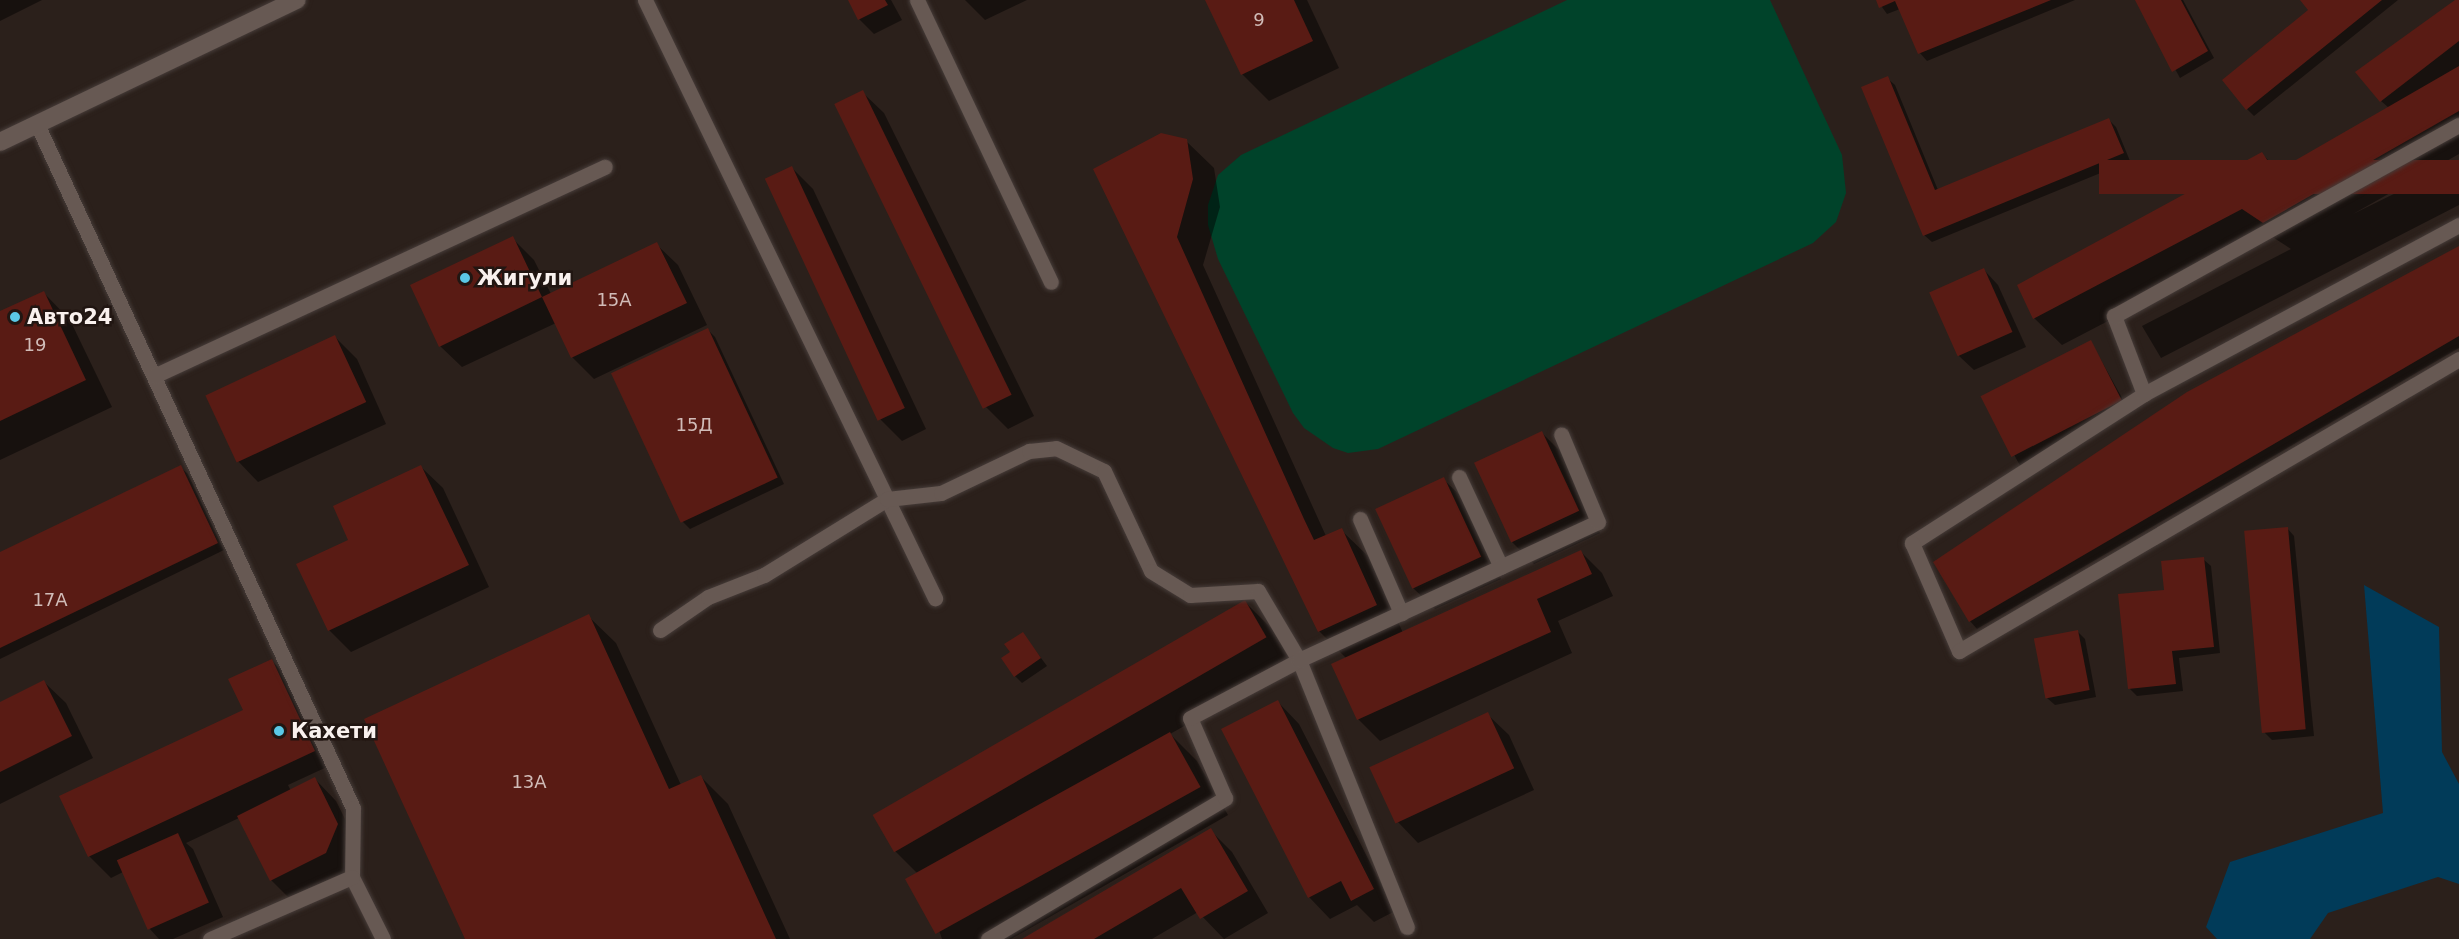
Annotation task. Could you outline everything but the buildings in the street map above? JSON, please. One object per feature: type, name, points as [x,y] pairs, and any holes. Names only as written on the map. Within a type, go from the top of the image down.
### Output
[{"type":"street","points":[[0,142],[297,0]]},
{"type":"lane","points":[[645,0],[935,598]]},
{"type":"lane","points":[[917,0],[1051,282]]},
{"type":"lane","points":[[38,124],[353,808],[352,876],[383,939]]},
{"type":"lane","points":[[2144,394],[2114,316],[2459,124]]},
{"type":"lane","points":[[154,376],[605,167]]},
{"type":"lane","points":[[2459,225],[2144,394],[1912,543],[1959,651],[2459,359]]},
{"type":"lane","points":[[988,939],[1225,798],[1190,718],[1299,660],[1598,522],[1561,434]]},
{"type":"lane","points":[[660,630],[708,597],[764,575],[887,499],[941,493],[1029,451],[1056,448],[1104,471],[1151,571],[1190,595],[1258,591],[1299,660],[1407,927]]},
{"type":"lane","points":[[1459,477],[1501,567]]},
{"type":"lane","points":[[1360,519],[1401,613]]},
{"type":"lane","points":[[210,939],[352,876]]},
{"type":"green space","points":[[1567,0],[1770,0],[1842,155],[1846,193],[1836,222],[1813,243],[1378,449],[1348,453],[1333,448],[1304,428],[1293,413],[1218,259],[1208,225],[1208,205],[1218,175],[1241,155]]},
{"type":"water","points":[[2364,585],[2439,627],[2442,752],[2459,784],[2459,884],[2438,877],[2328,913],[2310,939],[2217,939],[2206,927],[2230,862],[2383,813]]},
{"type":"place","name":"Жигули","points":[[465,278]]},
{"type":"place","name":"Авто24","points":[[15,317]]},
{"type":"place","name":"Кахети","points":[[279,731]]}]
